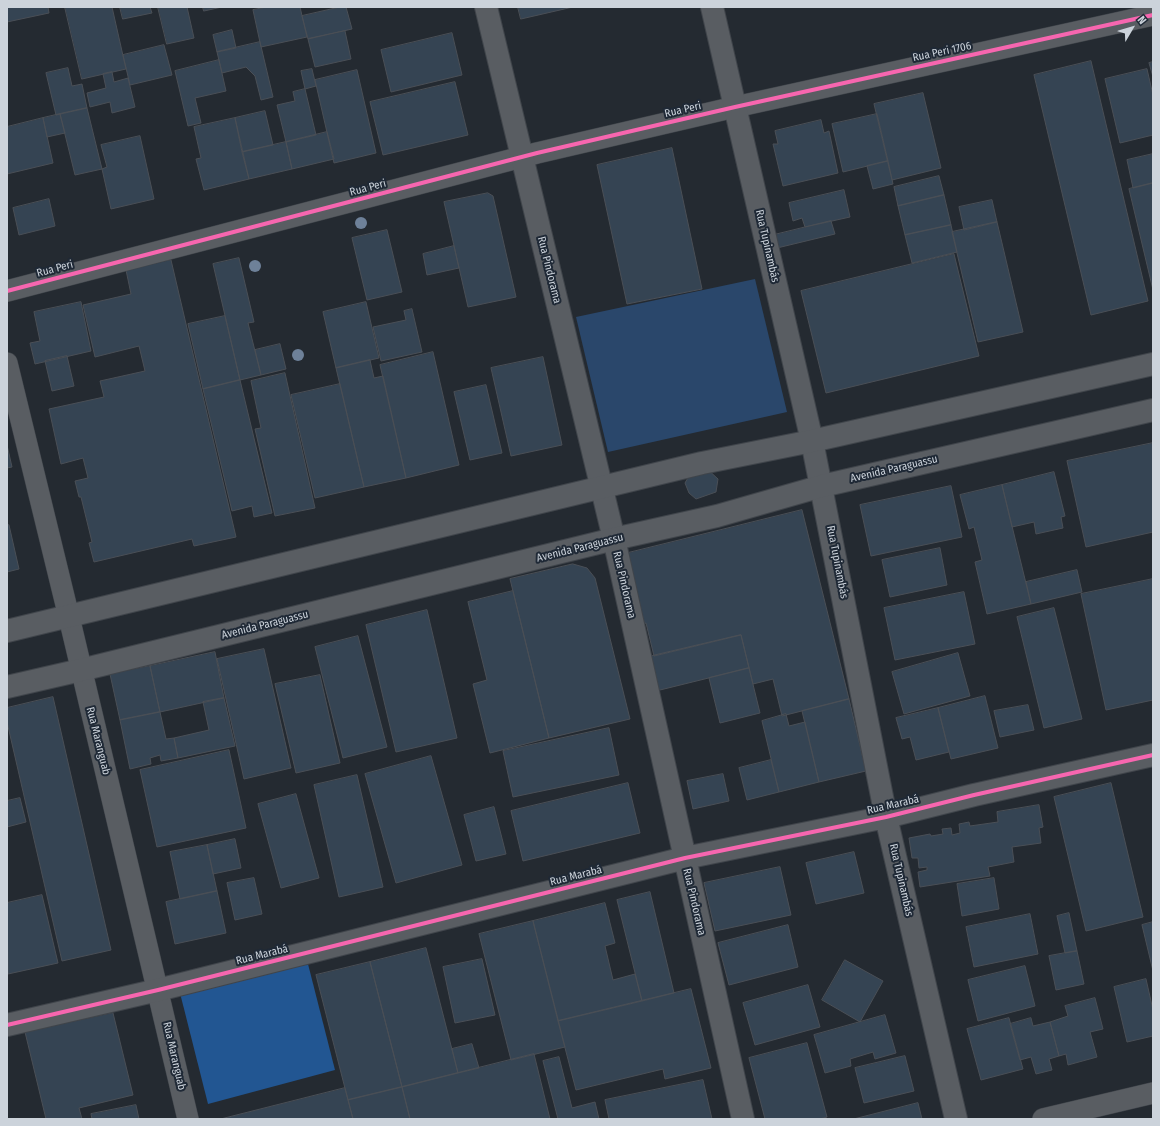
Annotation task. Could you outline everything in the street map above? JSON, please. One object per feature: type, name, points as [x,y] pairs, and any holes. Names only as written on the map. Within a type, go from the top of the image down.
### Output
[{"type":"street","name":"Rua Pindorama","points":[[486,7],[614,539],[743,1119]]},
{"type":"street","name":"Rua Tupinambás","points":[[712,7],[822,486],[886,817],[956,1119]]},
{"type":"street","name":"Rua Peri 1706","points":[[735,107],[1153,15]]},
{"type":"street","name":"Rua Peri","points":[[7,290],[522,157],[735,107]]},
{"type":"street","name":"Rua Maranguab","points":[[7,363],[188,1119]]},
{"type":"street","points":[[7,631],[702,463],[812,441],[1153,364]]},
{"type":"street","name":"Avenida Paraguassu","points":[[7,688],[614,539],[717,516],[822,486],[1153,410]]},
{"type":"street","name":"Rua Marabá","points":[[7,1025],[158,990],[685,858],[886,817],[974,795],[1153,755]]},
{"type":"street","points":[[1043,1119],[1153,1093]]},
{"type":"shaded area","points":[[755,279],[787,412],[608,452],[576,317]]},
{"type":"shaded area","points":[[308,964],[335,1070],[208,1104],[180,993]]},
{"type":"building","points":[[7,7],[48,7],[49,13],[7,22]]},
{"type":"building","points":[[65,7],[112,7],[126,69],[82,79]]},
{"type":"building","points":[[120,7],[150,7],[152,13],[123,19]]},
{"type":"building","points":[[158,7],[187,7],[194,38],[167,44]]},
{"type":"building","points":[[203,7],[222,7],[204,11]]},
{"type":"building","points":[[267,7],[300,7],[307,37],[261,47],[253,10]]},
{"type":"building","points":[[340,7],[346,7],[352,29],[308,39],[302,16]]},
{"type":"building","points":[[518,7],[573,7],[521,19]]},
{"type":"building","points":[[232,30],[236,48],[217,52],[213,35]]},
{"type":"building","points":[[345,31],[351,59],[315,67],[308,39]]},
{"type":"building","points":[[452,33],[462,75],[391,92],[381,50]]},
{"type":"building","points":[[260,42],[273,97],[261,100],[255,76],[246,67],[222,73],[217,52]]},
{"type":"building","points":[[164,45],[172,75],[130,85],[123,55]]},
{"type":"building","points":[[219,60],[226,91],[195,98],[201,123],[188,126],[175,71]]},
{"type":"building","points":[[1091,61],[1148,301],[1091,315],[1034,75]]},
{"type":"building","points":[[1153,62],[1153,77],[1149,63]]},
{"type":"building","points":[[68,68],[72,86],[82,84],[87,108],[56,115],[46,73]]},
{"type":"building","points":[[312,69],[316,86],[305,89],[301,71]]},
{"type":"building","points":[[1147,69],[1153,95],[1153,135],[1120,143],[1105,79]]},
{"type":"building","points":[[357,70],[376,153],[334,163],[315,80]]},
{"type":"building","points":[[112,72],[114,82],[128,78],[135,107],[112,113],[110,102],[90,107],[87,93],[106,88],[103,74]]},
{"type":"building","points":[[455,82],[468,135],[383,155],[370,102]]},
{"type":"building","points":[[305,89],[316,135],[286,142],[277,105],[295,101],[293,92]]},
{"type":"building","points":[[923,93],[941,168],[892,180],[874,104]]},
{"type":"building","points":[[87,108],[102,169],[75,175],[60,114]]},
{"type":"building","points":[[265,111],[273,145],[242,152],[235,118]]},
{"type":"building","points":[[60,114],[65,133],[47,137],[43,118]]},
{"type":"building","points":[[877,114],[888,161],[843,172],[832,124]]},
{"type":"building","points":[[43,118],[53,163],[7,174],[7,127]]},
{"type":"building","points":[[235,118],[249,179],[204,190],[196,159],[201,158],[194,127]]},
{"type":"building","points":[[821,120],[824,133],[829,131],[838,173],[783,186],[773,144],[778,144],[775,131]]},
{"type":"building","points":[[327,132],[334,159],[292,169],[286,142]]},
{"type":"building","points":[[140,136],[154,199],[111,209],[102,169],[107,167],[101,145]]},
{"type":"building","points":[[286,142],[292,169],[249,179],[242,152]]},
{"type":"building","points":[[672,148],[702,289],[627,304],[597,165]]},
{"type":"building","points":[[1153,154],[1153,183],[1133,188],[1127,160]]},
{"type":"building","points":[[888,161],[893,184],[873,189],[867,166]]},
{"type":"building","points":[[939,176],[944,195],[898,206],[894,187]]},
{"type":"building","points":[[1153,183],[1153,290],[1129,189]]},
{"type":"building","points":[[844,190],[850,217],[805,227],[802,218],[793,221],[789,203]]},
{"type":"building","points":[[488,193],[493,196],[516,297],[468,307],[444,202]]},
{"type":"building","points":[[944,195],[951,225],[905,235],[898,206]]},
{"type":"building","points":[[49,199],[55,226],[19,235],[13,208]]},
{"type":"building","points":[[992,200],[997,222],[964,230],[959,207]]},
{"type":"building","points":[[831,221],[835,234],[777,248],[774,235]]},
{"type":"building","points":[[997,222],[1023,332],[978,342],[952,232]]},
{"type":"building","points":[[951,225],[957,252],[912,263],[905,235]]},
{"type":"building","points":[[387,230],[402,292],[367,300],[352,238]]},
{"type":"building","points":[[454,246],[459,268],[427,275],[423,254]]},
{"type":"building","points":[[954,254],[979,356],[826,393],[801,291]]},
{"type":"building","points":[[239,258],[254,322],[248,323],[261,375],[240,380],[213,264]]},
{"type":"building","points":[[171,260],[236,537],[194,546],[192,539],[94,562],[89,543],[92,542],[81,497],[79,497],[75,481],[88,478],[83,458],[61,464],[49,409],[104,397],[100,381],[145,371],[139,346],[95,357],[83,305],[131,294],[126,270]]},
{"type":"building","points":[[81,302],[91,351],[35,364],[30,343],[40,341],[34,312]]},
{"type":"building","points":[[366,302],[379,358],[336,368],[323,312]]},
{"type":"building","points":[[412,309],[422,352],[381,361],[373,327],[406,320],[404,311]]},
{"type":"building","points":[[225,316],[240,380],[203,389],[188,324]]},
{"type":"building","points":[[280,344],[286,369],[261,375],[255,350]]},
{"type":"building","points":[[433,352],[459,465],[406,478],[380,365]]},
{"type":"building","points":[[67,356],[74,386],[52,391],[45,361]]},
{"type":"building","points":[[543,357],[562,445],[511,456],[491,368]]},
{"type":"building","points":[[370,360],[374,378],[383,376],[406,478],[364,487],[336,368]]},
{"type":"building","points":[[285,373],[315,508],[275,516],[255,429],[261,428],[251,381]]},
{"type":"building","points":[[240,380],[272,513],[254,517],[252,506],[232,511],[203,389]]},
{"type":"building","points":[[340,384],[364,487],[315,498],[291,395]]},
{"type":"building","points":[[486,385],[502,453],[470,460],[454,392]]},
{"type":"building","points":[[1153,443],[1153,532],[1086,547],[1067,461]]},
{"type":"building","points":[[7,445],[12,467],[7,468]]},
{"type":"building","points":[[705,467],[718,479],[716,492],[696,499],[689,493],[685,483],[693,469]]},
{"type":"building","points":[[1054,472],[1065,516],[1061,517],[1063,528],[1036,534],[1034,522],[1012,527],[1002,485]]},
{"type":"building","points":[[1002,485],[1031,604],[987,614],[975,562],[982,560],[974,527],[969,529],[960,495]]},
{"type":"building","points":[[951,486],[962,537],[871,556],[860,505]]},
{"type":"building","points":[[802,510],[849,699],[782,716],[773,679],[753,684],[741,635],[654,656],[646,623],[641,625],[624,554]]},
{"type":"building","points":[[9,525],[19,569],[7,572],[7,526]]},
{"type":"building","points":[[940,548],[947,585],[890,597],[882,560]]},
{"type":"building","points":[[573,564],[587,568],[595,578],[630,719],[549,738],[510,579]]},
{"type":"building","points":[[1077,570],[1082,592],[1031,604],[1026,582]]},
{"type":"building","points":[[1153,579],[1153,700],[1106,710],[1081,594]]},
{"type":"building","points":[[513,591],[549,738],[490,753],[473,684],[487,680],[468,602]]},
{"type":"building","points":[[964,592],[975,644],[895,660],[884,608]]},
{"type":"building","points":[[1054,608],[1082,719],[1044,728],[1017,617]]},
{"type":"building","points":[[427,610],[457,738],[396,752],[366,625]]},
{"type":"building","points":[[741,635],[749,668],[656,691],[648,657]]},
{"type":"building","points":[[358,636],[387,747],[343,758],[315,647]]},
{"type":"building","points":[[264,649],[291,768],[244,779],[217,659]]},
{"type":"building","points":[[215,652],[224,698],[160,712],[150,666]]},
{"type":"building","points":[[958,653],[970,696],[904,714],[892,672]]},
{"type":"building","points":[[150,666],[160,712],[120,720],[110,674]]},
{"type":"building","points":[[749,668],[760,713],[720,723],[709,678]]},
{"type":"building","points":[[320,675],[340,763],[296,773],[275,684]]},
{"type":"building","points":[[985,696],[998,748],[951,759],[938,708]]},
{"type":"building","points":[[53,697],[111,950],[62,961],[7,722],[7,708]]},
{"type":"building","points":[[224,698],[235,746],[178,758],[174,738],[209,730],[203,702]]},
{"type":"building","points":[[849,699],[866,771],[819,782],[802,711]]},
{"type":"building","points":[[1028,705],[1034,730],[1000,737],[994,711]]},
{"type":"building","points":[[938,708],[949,752],[916,760],[910,737],[902,739],[896,718]]},
{"type":"building","points":[[160,712],[166,739],[174,738],[178,758],[161,761],[160,755],[150,758],[151,764],[130,769],[120,720]]},
{"type":"building","points":[[786,714],[789,726],[805,722],[819,782],[779,792],[762,721]]},
{"type":"building","points":[[609,728],[619,775],[513,797],[503,751]]},
{"type":"building","points":[[229,750],[246,828],[157,847],[140,770]]},
{"type":"building","points":[[431,756],[462,865],[396,883],[365,774]]},
{"type":"building","points":[[771,760],[779,792],[747,800],[739,768]]},
{"type":"building","points":[[723,774],[729,801],[693,809],[687,781]]},
{"type":"building","points":[[357,775],[383,887],[339,897],[314,785]]},
{"type":"building","points":[[628,783],[640,833],[523,861],[511,811]]},
{"type":"building","points":[[1111,783],[1143,917],[1086,931],[1054,797]]},
{"type":"building","points":[[296,794],[319,878],[281,888],[258,804]]},
{"type":"building","points":[[20,798],[26,822],[7,827],[7,801]]},
{"type":"building","points":[[1039,805],[1043,827],[1039,828],[1041,843],[1012,847],[1014,862],[988,867],[990,876],[920,887],[918,872],[927,870],[927,867],[919,868],[918,858],[912,858],[909,838],[930,834],[931,836],[943,834],[942,829],[951,828],[952,835],[960,833],[959,824],[969,822],[970,826],[998,822],[997,812]]},
{"type":"building","points":[[494,807],[506,854],[476,861],[464,815]]},
{"type":"building","points":[[235,839],[241,868],[213,874],[207,845]]},
{"type":"building","points":[[207,845],[217,891],[180,899],[170,852]]},
{"type":"building","points":[[854,852],[864,893],[816,904],[806,863]]},
{"type":"building","points":[[780,867],[791,915],[715,931],[704,883]]},
{"type":"building","points":[[254,878],[262,914],[235,920],[227,883]]},
{"type":"building","points":[[994,878],[999,909],[962,916],[957,884]]},
{"type":"building","points":[[217,891],[226,933],[175,944],[166,902]]},
{"type":"building","points":[[650,892],[674,993],[642,1001],[617,900]]},
{"type":"building","points":[[42,895],[58,963],[8,974],[7,903]]},
{"type":"building","points":[[605,903],[615,943],[605,946],[613,980],[635,974],[642,1001],[558,1021],[533,921]]},
{"type":"building","points":[[1069,913],[1077,951],[1065,953],[1057,916]]},
{"type":"building","points":[[1030,914],[1038,954],[974,967],[966,927]]},
{"type":"building","points":[[533,921],[565,1047],[511,1060],[479,934]]},
{"type":"building","points":[[1153,922],[1153,971],[1142,925]]},
{"type":"building","points":[[788,925],[798,967],[729,985],[718,943]]},
{"type":"building","points":[[426,948],[458,1073],[402,1087],[370,962]]},
{"type":"building","points":[[1077,951],[1084,984],[1056,990],[1049,956]]},
{"type":"building","points":[[482,959],[495,1015],[455,1023],[443,967]]},
{"type":"building","points":[[845,960],[883,981],[860,1022],[822,1000]]},
{"type":"building","points":[[370,962],[402,1087],[348,1100],[316,975]]},
{"type":"building","points":[[1025,966],[1035,1006],[978,1021],[968,980]]},
{"type":"building","points":[[1146,979],[1153,1010],[1153,1036],[1127,1042],[1114,987]]},
{"type":"building","points":[[808,985],[820,1027],[755,1045],[743,1003]]},
{"type":"building","points":[[691,989],[711,1068],[665,1079],[663,1069],[576,1090],[558,1021]]},
{"type":"building","points":[[1095,998],[1103,1029],[1090,1032],[1097,1057],[1068,1065],[1066,1054],[1059,1056],[1050,1022],[1068,1016],[1065,1006]]},
{"type":"building","points":[[113,1013],[133,1095],[79,1108],[82,1119],[46,1119],[25,1032]]},
{"type":"building","points":[[885,1015],[896,1053],[875,1059],[873,1052],[850,1059],[851,1066],[825,1073],[814,1035]]},
{"type":"building","points":[[1009,1018],[1023,1069],[981,1080],[967,1029]]},
{"type":"building","points":[[1031,1018],[1033,1026],[1050,1022],[1059,1056],[1049,1059],[1052,1070],[1036,1074],[1031,1057],[1020,1060],[1010,1024]]},
{"type":"building","points":[[807,1043],[827,1117],[820,1119],[765,1119],[749,1058]]},
{"type":"building","points":[[472,1044],[479,1068],[458,1073],[452,1049]]},
{"type":"building","points":[[534,1054],[550,1119],[410,1119],[402,1087]]},
{"type":"building","points":[[905,1056],[914,1091],[864,1103],[855,1068]]},
{"type":"building","points":[[559,1057],[572,1108],[595,1102],[599,1119],[558,1119],[543,1061]]},
{"type":"building","points":[[703,1080],[712,1119],[609,1119],[605,1100]]},
{"type":"building","points":[[402,1087],[410,1119],[353,1119],[348,1100]]},
{"type":"building","points":[[345,1088],[353,1119],[221,1119]]},
{"type":"building","points":[[918,1103],[922,1119],[854,1119]]},
{"type":"building","points":[[136,1105],[139,1119],[92,1119],[91,1114]]},
{"type":"cycle path","points":[[7,291],[537,153],[735,107],[1153,15]]},
{"type":"cycle path","points":[[7,1025],[158,990],[685,858],[886,817],[974,795],[1153,755]]}]
